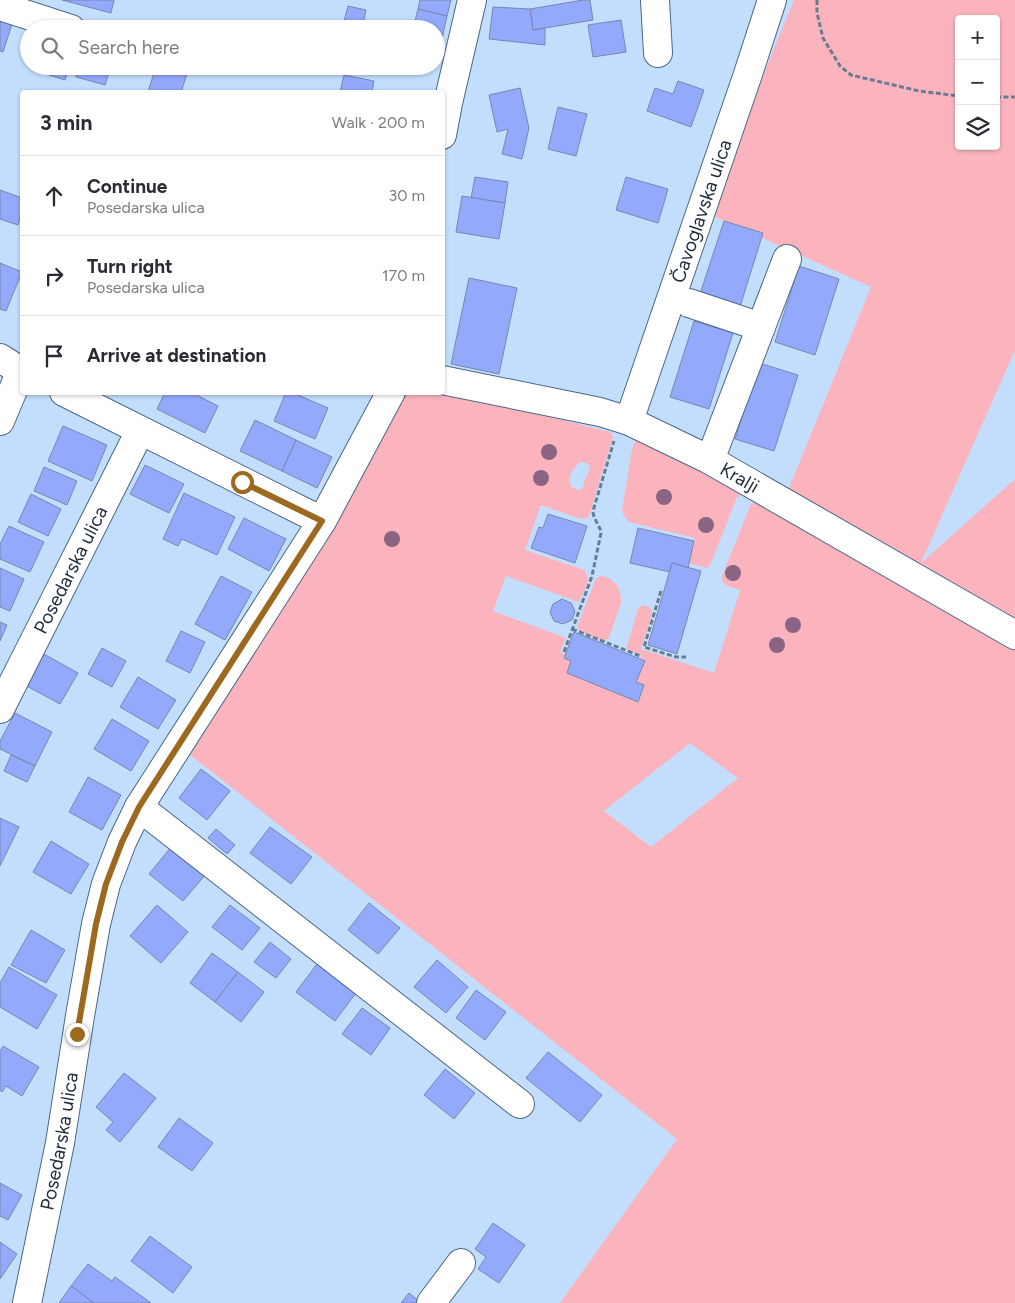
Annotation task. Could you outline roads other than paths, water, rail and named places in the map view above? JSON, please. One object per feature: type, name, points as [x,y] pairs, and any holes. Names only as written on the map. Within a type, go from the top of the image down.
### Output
[{"type":"street","points":[[445,119],[472,0]]},
{"type":"street","points":[[655,0],[658,53]]},
{"type":"street","name":"Čavoglavska ulica","points":[[622,429],[739,100],[772,0]]},
{"type":"street","points":[[0,6],[43,20]]},
{"type":"street","points":[[710,460],[787,259]]},
{"type":"street","points":[[689,303],[761,327]]},
{"type":"street","points":[[0,421],[14,367]]},
{"type":"street","name":"Kralji","points":[[445,381],[600,412],[622,429],[710,460],[1015,635]]},
{"type":"street","points":[[70,395],[322,521]]},
{"type":"street","name":"Posedarska ulica","points":[[27,1303],[60,1143],[96,924],[106,884],[122,842],[139,807],[322,521],[389,395]]},
{"type":"street","name":"Posedarska ulica","points":[[0,709],[140,431]]},
{"type":"street","points":[[139,807],[520,1104]]},
{"type":"street","points":[[431,1303],[461,1263]]}]
